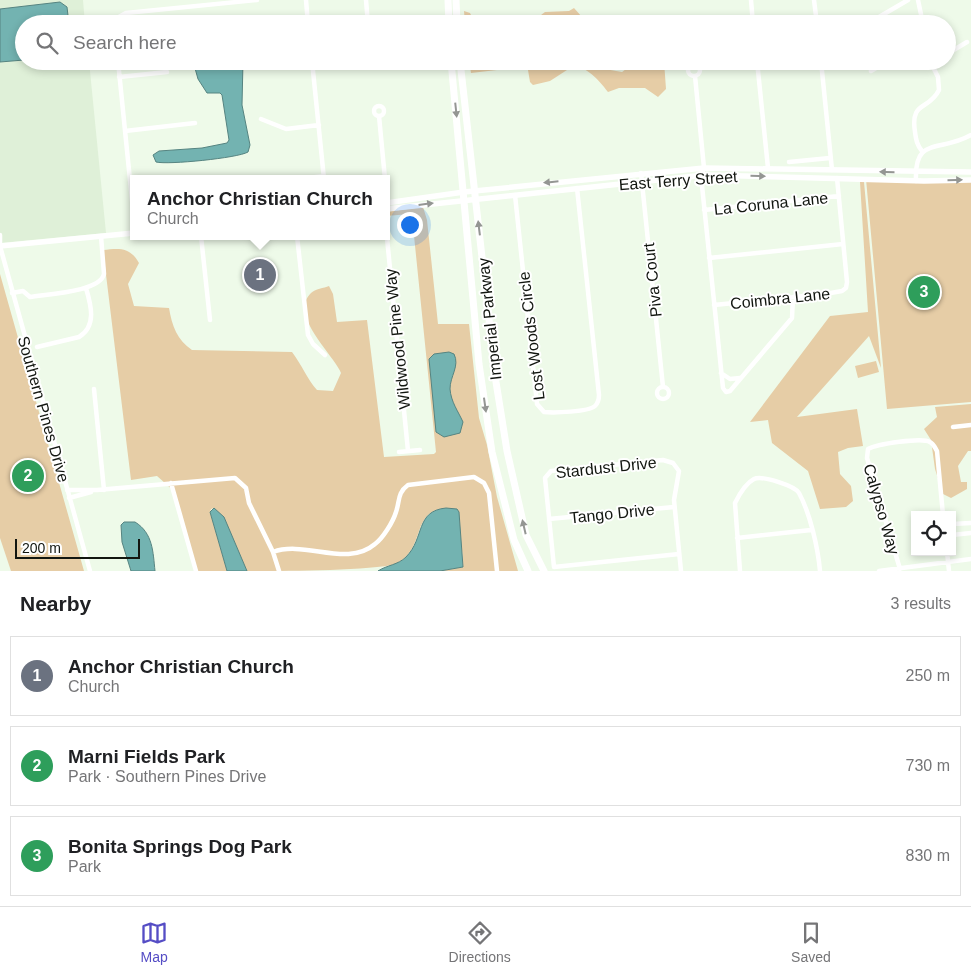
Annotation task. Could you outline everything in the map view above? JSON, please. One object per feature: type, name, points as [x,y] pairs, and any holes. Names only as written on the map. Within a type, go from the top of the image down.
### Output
[{"type":"main road","points":[[448,0],[449,15]]},
{"type":"main road","points":[[456,0],[457,15]]},
{"type":"main road","name":"Imperial Parkway","points":[[452,70],[480,364],[492,452],[514,540],[528,571]]},
{"type":"main road","name":"Imperial Parkway","points":[[461,70],[496,382],[507,451],[526,535],[544,571]]},
{"type":"street","points":[[124,15],[257,0]]},
{"type":"street","points":[[306,0],[307,15]]},
{"type":"street","points":[[366,0],[367,15]]},
{"type":"street","points":[[751,0],[752,15]]},
{"type":"street","points":[[814,0],[816,15]]},
{"type":"street","points":[[881,15],[906,0]]},
{"type":"street","points":[[918,0],[920,15]]},
{"type":"street","points":[[956,49],[967,42]]},
{"type":"street","points":[[119,70],[130,177]]},
{"type":"street","points":[[312,70],[324,175]]},
{"type":"street","points":[[758,70],[768,168]]},
{"type":"street","points":[[822,70],[832,170]]},
{"type":"street","points":[[922,151],[916,142],[913,120],[916,110],[936,95],[939,90],[939,80],[935,70]]},
{"type":"street","points":[[119,77],[167,72]]},
{"type":"street","points":[[695,76],[704,168],[701,176],[704,210],[721,373],[723,388],[726,392],[741,378],[792,318],[793,297]]},
{"type":"street","points":[[379,116],[385,175]]},
{"type":"street","points":[[261,119],[286,128],[319,126]]},
{"type":"street","points":[[125,131],[194,123]]},
{"type":"street","points":[[916,181],[919,154],[922,151],[946,145],[971,135]]},
{"type":"street","points":[[789,162],[830,158]]},
{"type":"street","points":[[390,205],[464,192],[704,168],[971,172]]},
{"type":"street","name":"Piva Court","points":[[641,173],[663,387]]},
{"type":"street","points":[[578,188],[582,184],[614,179],[624,175]]},
{"type":"street","name":"East Terry Street","points":[[390,206],[701,176],[916,181],[971,180]]},
{"type":"street","points":[[709,258],[843,244],[837,178]]},
{"type":"street","name":"Lost Woods Circle","points":[[515,195],[537,404],[544,412],[565,412],[596,406],[600,395],[578,188]]},
{"type":"street","name":"La Coruna Lane","points":[[704,210],[838,196]]},
{"type":"street","points":[[0,246],[130,233]]},
{"type":"street","name":"Southern Pines Drive","points":[[0,235],[0,246],[12,293],[90,571]]},
{"type":"street","points":[[12,293],[23,291],[30,297],[86,288],[103,278],[101,236]]},
{"type":"street","points":[[201,240],[210,320]]},
{"type":"street","points":[[297,240],[308,335],[313,344],[325,355]]},
{"type":"street","name":"Wildwood Pine Way","points":[[387,240],[408,451]]},
{"type":"street","name":"Coimbra Lane","points":[[714,305],[842,291],[846,288],[847,282],[843,244]]},
{"type":"street","points":[[37,347],[79,337],[85,333],[92,317],[86,288]]},
{"type":"street","points":[[721,373],[730,379],[741,378]]},
{"type":"street","points":[[94,389],[104,490]]},
{"type":"street","points":[[953,427],[971,425]]},
{"type":"street","name":"Calypso Way","points":[[900,569],[867,458],[868,449],[875,445],[909,441],[928,440],[933,443],[937,451],[943,511]]},
{"type":"street","points":[[399,452],[420,450]]},
{"type":"street","name":"Stardust Drive","points":[[550,519],[547,473],[668,460],[679,471],[674,507],[681,571]]},
{"type":"street","points":[[67,490],[104,490],[230,477],[239,480],[246,488],[252,508],[273,552],[278,571]]},
{"type":"street","points":[[273,552],[290,548],[348,554],[362,551],[375,544],[381,537],[397,511],[400,492],[408,485],[474,477],[484,483],[489,493],[497,571]]},
{"type":"street","points":[[740,571],[735,503],[749,483],[756,478],[772,480],[797,490],[818,554],[820,571]]},
{"type":"street","points":[[172,483],[196,571]]},
{"type":"street","points":[[70,498],[97,490]]},
{"type":"street","name":"Tango Drive","points":[[550,519],[674,507]]},
{"type":"street","points":[[550,519],[554,567],[679,554]]},
{"type":"street","points":[[956,524],[971,523]]},
{"type":"street","points":[[737,538],[811,530]]},
{"type":"street","points":[[956,534],[971,533]]},
{"type":"street","points":[[947,556],[949,571]]},
{"type":"street","points":[[879,571],[948,564],[971,559]]},
{"type":"shaded area","points":[[0,0],[83,0],[84,15],[15,15],[15,70],[90,70],[106,233],[0,243]]},
{"type":"shaded area","points":[[574,8],[580,15],[541,15],[545,12],[569,11]]},
{"type":"shaded area","points":[[464,11],[471,15],[464,15]]},
{"type":"shaded area","points":[[470,70],[497,70],[471,73]]},
{"type":"shaded area","points":[[528,70],[567,70],[550,81],[533,85],[530,82]]},
{"type":"shaded area","points":[[585,70],[622,72],[625,70],[665,70],[666,89],[658,97],[645,88],[619,88],[608,92]]},
{"type":"shaded area","points":[[866,179],[971,180],[971,402],[887,409]]},
{"type":"shaded area","points":[[860,182],[864,182],[881,368],[869,336],[797,417],[857,409],[863,446],[848,448],[838,452],[840,474],[851,486],[853,501],[846,507],[820,509],[808,471],[772,443],[768,420],[750,422],[830,316],[868,312]]},
{"type":"shaded area","points":[[423,207],[427,220],[438,324],[469,324],[479,418],[487,445],[497,497],[518,571],[440,571],[463,567],[459,536],[446,508],[435,511],[427,516],[412,549],[406,557],[396,564],[346,569],[247,571],[225,521],[214,508],[210,512],[227,571],[195,571],[174,491],[157,476],[131,480],[103,250],[124,250],[136,258],[139,263],[128,284],[134,306],[169,308],[176,332],[182,342],[192,350],[292,352],[317,390],[333,391],[341,373],[315,334],[305,312],[305,302],[311,293],[329,286],[333,294],[337,322],[367,320],[384,457],[434,454],[436,452],[412,216],[410,214],[390,216],[390,211]]},
{"type":"shaded area","points":[[0,274],[84,571],[11,571],[0,538]]},
{"type":"shaded area","points":[[876,361],[879,372],[858,378],[855,366]]},
{"type":"shaded area","points":[[971,404],[971,451],[968,451],[958,466],[961,482],[967,482],[967,489],[951,498],[943,494],[935,469],[931,440],[924,429],[937,417],[935,407]]},
{"type":"water","points":[[60,2],[67,7],[68,15],[15,15],[15,61],[0,62],[0,9]]},
{"type":"water","points":[[196,70],[243,70],[242,105],[250,145],[248,152],[231,157],[174,163],[156,162],[153,155],[159,151],[202,148],[227,143],[229,140],[222,95],[220,93],[207,93],[198,79]]},
{"type":"water","points":[[449,352],[454,354],[456,358],[450,384],[451,394],[463,422],[460,433],[444,437],[436,432],[429,359],[434,354]]},
{"type":"water","points":[[214,508],[224,517],[247,571],[227,571],[210,512]]},
{"type":"water","points":[[446,508],[457,509],[459,512],[463,567],[440,571],[378,571],[400,562],[406,557],[412,550],[429,514]]},
{"type":"water","points":[[124,522],[135,522],[141,526],[149,537],[155,571],[131,571],[122,542],[121,525]]},
{"type":"place","name":"Anchor Christian Church","points":[[260,275]]},
{"type":"place","name":"Bonita Springs Dog Park","points":[[924,292]]},
{"type":"place","name":"Marni Fields Park","points":[[28,476]]}]
